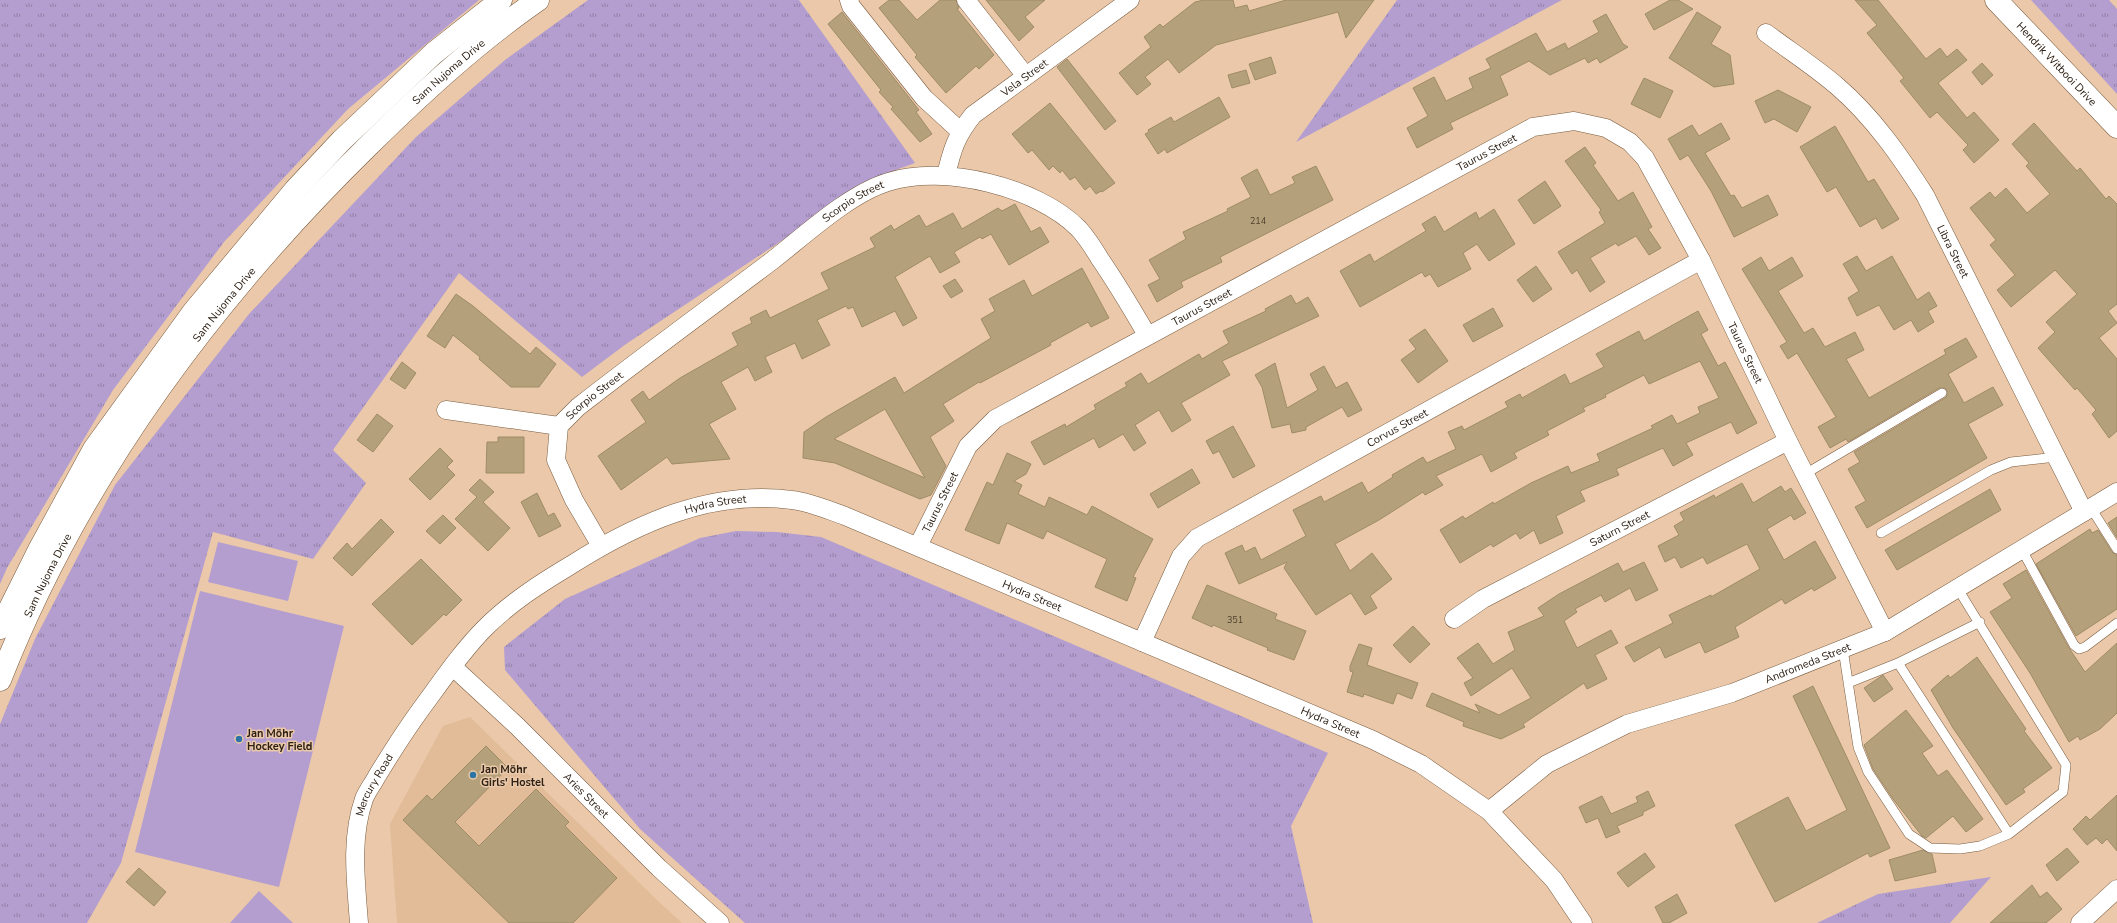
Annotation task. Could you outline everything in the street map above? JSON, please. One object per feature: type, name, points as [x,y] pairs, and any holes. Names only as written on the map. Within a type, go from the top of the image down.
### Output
[{"type":"main road","name":"Sam Nujoma Drive","points":[[0,628],[40,548],[94,449],[194,311],[291,195],[342,140],[434,53],[501,0]]},
{"type":"main road","name":"Sam Nujoma Drive","points":[[0,680],[21,628],[49,571],[98,481],[134,424],[204,327],[318,194],[423,92],[538,0]]},
{"type":"main road","name":"Hendrik Witbooi Drive","points":[[1996,0],[2117,127]]},
{"type":"street","points":[[849,0],[851,6],[924,98],[960,131]]},
{"type":"street","points":[[966,0],[1025,75]]},
{"type":"street","name":"Vela Street","points":[[946,176],[953,145],[960,131],[973,115],[1025,75],[1130,0]]},
{"type":"street","name":"Libra Street","points":[[1766,33],[1838,86],[1866,115],[1899,155],[1926,196],[2056,457],[2088,510]]},
{"type":"street","name":"Taurus Street","points":[[918,546],[961,458],[976,435],[995,419],[1147,335],[1533,127],[1555,122],[1574,121],[1606,128],[1630,142],[1645,158],[1701,260],[1788,441],[1886,632]]},
{"type":"street","name":"Scorpio Street","points":[[601,546],[574,500],[556,460],[559,426],[582,404],[828,217],[877,186],[890,181],[927,175],[946,176],[996,185],[1037,199],[1080,230],[1121,289],[1147,335]]},
{"type":"street","name":"Corvus Street","points":[[1142,642],[1181,556],[1197,538],[1701,260]]},
{"type":"street","name":"Scorpio Street","points":[[446,410],[559,426]]},
{"type":"street","name":"Saturn Street","points":[[1454,619],[1483,600],[1788,441]]},
{"type":"street","name":"Andromeda Street","points":[[1489,811],[1547,764],[1627,724],[1732,693],[1886,632],[2117,492]]},
{"type":"street","name":"Hydra Street","points":[[453,667],[484,629],[522,596],[601,546],[680,510],[736,499],[793,500],[827,509],[918,546],[1374,740],[1421,764],[1489,811],[1554,880],[1583,923]]},
{"type":"street","name":"Mercury Road","points":[[359,923],[355,864],[356,828],[365,798],[395,744],[453,667]]},
{"type":"street","name":"Aries Street","points":[[453,667],[517,726],[659,868],[720,923]]},
{"type":"street","points":[[2080,923],[2117,889]]},
{"type":"lane","points":[[1805,474],[1942,394]]},
{"type":"lane","points":[[1881,533],[1991,470],[2011,462],[2056,457]]},
{"type":"lane","points":[[2088,510],[2117,549]]},
{"type":"lane","points":[[2022,550],[2074,645],[2079,649],[2085,648],[2117,623]]},
{"type":"lane","points":[[1843,649],[1858,747],[1868,772],[1909,834],[1930,848],[1960,849],[1980,846],[2009,834],[2063,792],[2066,765],[1980,622],[1958,589]]},
{"type":"lane","points":[[1848,683],[1898,662],[1980,622]]},
{"type":"lane","points":[[1898,662],[2009,834]]},
{"type":"shaded area","name":"Jan Möhr Girls' Hostel","points":[[470,717],[682,923],[397,923],[390,824],[443,726]]},
{"type":"green space","points":[[0,0],[479,0],[348,109],[224,242],[113,390],[7,568],[0,584]]},
{"type":"green space","points":[[588,0],[799,0],[915,163],[879,176],[626,344],[582,377],[459,273],[333,450],[366,483],[313,559],[213,532],[121,863],[87,923],[0,923],[0,724],[35,639],[115,485],[249,314],[416,137],[505,60]]},
{"type":"green space","points":[[1397,0],[1562,0],[1296,142]]},
{"type":"green space","points":[[2031,0],[2109,0],[2117,9],[2117,94]]},
{"type":"green space","points":[[736,531],[777,532],[821,537],[1328,753],[1291,826],[1313,923],[745,923],[640,829],[505,670],[504,647],[565,599],[700,538]]},
{"type":"green space","points":[[218,542],[298,561],[288,601],[208,582]]},
{"type":"green space","name":"Jan Möhr Hockey Field","points":[[200,591],[344,626],[279,887],[135,852]]},
{"type":"green space","points":[[1991,877],[1950,923],[1817,923],[1878,894]]},
{"type":"green space","points":[[259,891],[293,923],[230,923]]},
{"type":"building","points":[[889,0],[899,0],[917,20],[940,0],[956,0],[959,8],[957,9],[994,55],[979,69],[976,66],[946,93],[915,57],[917,55],[879,8]]},
{"type":"building","points":[[986,0],[1045,0],[1025,17],[1034,27],[1019,41]]},
{"type":"building","points":[[1204,0],[1233,0],[1235,8],[1247,5],[1249,11],[1286,0],[1374,0],[1346,38],[1338,12],[1216,45],[1179,73],[1168,59],[1145,77],[1151,84],[1137,95],[1119,73],[1151,47],[1144,37],[1160,24],[1163,27],[1195,2]]},
{"type":"building","points":[[1670,0],[1678,0],[1693,9],[1654,30],[1645,14]]},
{"type":"building","points":[[1855,0],[1878,0],[1926,59],[1940,48],[1947,57],[1957,49],[1967,60],[1938,83],[1967,118],[1974,112],[1999,140],[1974,163],[1963,150],[1968,145],[1937,112],[1930,118],[1900,81],[1904,78],[1867,33],[1877,25]]},
{"type":"building","points":[[842,12],[919,110],[916,112],[932,134],[920,142],[891,109],[893,107],[879,92],[881,90],[828,24]]},
{"type":"building","points":[[1697,12],[1721,27],[1711,44],[1730,55],[1734,84],[1714,87],[1669,58]]},
{"type":"building","points":[[1606,14],[1623,44],[1628,47],[1600,63],[1597,58],[1588,63],[1585,58],[1550,75],[1529,61],[1500,76],[1508,95],[1450,123],[1453,129],[1417,148],[1407,128],[1428,116],[1413,88],[1434,77],[1446,101],[1473,88],[1469,78],[1491,68],[1486,59],[1536,33],[1547,52],[1565,43],[1568,49],[1599,32],[1593,21]]},
{"type":"building","points":[[1271,57],[1276,73],[1255,80],[1249,64]]},
{"type":"building","points":[[1067,59],[1116,121],[1105,130],[1057,67]]},
{"type":"building","points":[[1982,63],[1993,75],[1982,85],[1972,72]]},
{"type":"building","points":[[1246,70],[1250,83],[1232,88],[1228,75]]},
{"type":"building","points":[[1644,78],[1673,91],[1660,118],[1631,104]]},
{"type":"building","points":[[1778,90],[1811,107],[1797,132],[1774,119],[1765,123],[1755,101]]},
{"type":"building","points":[[1219,97],[1230,117],[1167,153],[1165,149],[1158,154],[1145,134],[1149,132],[1148,130],[1171,117],[1174,122]]},
{"type":"building","points":[[1050,103],[1115,183],[1102,192],[1101,191],[1096,194],[1090,186],[1085,190],[1075,177],[1070,180],[1062,170],[1060,173],[1053,166],[1049,170],[1032,150],[1028,153],[1012,134]]},
{"type":"building","points":[[1721,123],[1730,139],[1705,153],[1731,196],[1734,195],[1742,208],[1768,195],[1778,215],[1734,237],[1711,191],[1688,155],[1680,160],[1668,139],[1692,125],[1699,136]]},
{"type":"building","points":[[2034,123],[2077,171],[2080,168],[2106,199],[2109,196],[2117,204],[2117,304],[2108,311],[2117,323],[2099,338],[2117,359],[2117,431],[2109,438],[2092,414],[2096,410],[2077,388],[2075,390],[2038,348],[2055,332],[2046,322],[2077,294],[2055,270],[2011,307],[1997,290],[2015,275],[1990,245],[1996,240],[1970,208],[1990,192],[1995,198],[2006,188],[2027,213],[2050,194],[2026,166],[2029,163],[2012,144]]},
{"type":"building","points":[[1835,126],[1868,182],[1874,179],[1899,219],[1882,229],[1876,218],[1860,227],[1836,187],[1827,192],[1800,147]]},
{"type":"building","points":[[1585,147],[1596,163],[1593,165],[1618,201],[1633,192],[1652,227],[1648,229],[1661,248],[1649,255],[1636,236],[1618,246],[1616,243],[1590,258],[1605,282],[1590,292],[1577,270],[1572,274],[1558,252],[1605,223],[1599,212],[1601,210],[1565,161]]},
{"type":"building","points":[[1316,166],[1333,200],[1220,257],[1222,262],[1181,282],[1183,287],[1157,302],[1148,285],[1160,279],[1149,260],[1186,239],[1183,232],[1228,211],[1227,209],[1251,197],[1241,178],[1257,169],[1270,195],[1295,183],[1292,177]]},
{"type":"building","points":[[1545,181],[1561,206],[1534,224],[1518,200]]},
{"type":"building","points":[[1015,204],[1031,232],[1040,227],[1049,242],[1009,265],[991,234],[982,239],[980,237],[954,252],[960,262],[940,273],[930,256],[895,277],[917,318],[903,326],[895,311],[862,327],[853,307],[848,309],[846,306],[817,320],[830,345],[802,359],[795,343],[765,357],[772,372],[755,381],[748,367],[721,382],[736,409],[709,424],[730,459],[672,464],[667,457],[621,490],[598,456],[646,422],[631,400],[643,391],[649,400],[680,378],[738,345],[732,333],[752,323],[750,318],[766,310],[770,318],[829,289],[821,273],[875,247],[870,238],[891,225],[894,230],[919,215],[926,227],[953,213],[962,229],[998,208],[1002,211]]},
{"type":"building","points":[[1494,209],[1515,244],[1489,261],[1477,244],[1463,253],[1471,269],[1438,287],[1430,274],[1425,277],[1422,272],[1360,307],[1340,271],[1370,254],[1374,262],[1426,231],[1422,224],[1435,216],[1444,232],[1476,212],[1479,219]]},
{"type":"building","points":[[1857,256],[1866,271],[1892,256],[1917,300],[1929,292],[1937,306],[1928,311],[1934,322],[1918,332],[1911,320],[1894,330],[1879,305],[1857,316],[1848,298],[1859,291],[1843,264]]},
{"type":"building","points":[[1761,257],[1769,271],[1792,257],[1803,276],[1778,291],[1804,333],[1813,328],[1825,347],[1855,332],[1864,350],[1846,359],[1869,398],[1946,354],[1944,350],[1966,338],[1977,357],[1948,374],[1964,403],[1993,387],[2003,405],[1968,424],[1987,458],[1867,528],[1855,507],[1866,501],[1848,469],[1860,462],[1854,452],[1945,398],[1947,396],[1947,390],[1945,388],[1939,388],[1848,442],[1846,439],[1830,448],[1818,427],[1836,417],[1797,353],[1788,359],[1780,346],[1787,342],[1742,269]]},
{"type":"building","points":[[1536,266],[1552,289],[1533,302],[1517,280]]},
{"type":"building","points":[[1082,268],[1109,318],[1091,327],[1088,322],[1050,343],[1051,345],[980,383],[979,382],[943,404],[954,421],[930,437],[946,466],[931,495],[920,499],[835,463],[803,458],[804,432],[826,417],[895,377],[904,393],[991,338],[981,319],[995,311],[989,299],[1024,280],[1032,296]],"holes":[[[885,409],[925,478],[834,439]]]},
{"type":"building","points":[[955,279],[963,291],[951,298],[943,286]]},
{"type":"building","points":[[456,294],[473,306],[530,354],[536,347],[556,364],[539,387],[511,387],[479,359],[480,357],[453,335],[445,348],[427,336]]},
{"type":"building","points":[[1291,295],[1296,304],[1308,297],[1319,316],[1222,361],[1230,375],[1181,403],[1191,420],[1172,432],[1159,410],[1135,425],[1146,443],[1134,451],[1123,434],[1099,448],[1094,438],[1044,465],[1031,442],[1065,424],[1066,427],[1096,409],[1094,405],[1127,386],[1125,383],[1141,373],[1148,384],[1199,354],[1202,359],[1229,343],[1223,331],[1266,311],[1265,309]]},
{"type":"building","points":[[1493,308],[1503,326],[1473,342],[1463,325]]},
{"type":"building","points":[[1698,311],[1708,330],[1701,334],[1718,366],[1725,362],[1757,423],[1737,434],[1731,422],[1686,443],[1693,455],[1673,466],[1663,448],[1616,469],[1619,475],[1580,491],[1585,501],[1556,516],[1563,533],[1540,544],[1534,530],[1520,539],[1516,533],[1493,547],[1491,544],[1460,563],[1440,530],[1463,516],[1465,519],[1493,502],[1494,504],[1531,483],[1568,466],[1571,473],[1600,461],[1597,454],[1653,428],[1651,426],[1672,415],[1677,424],[1700,413],[1698,407],[1719,398],[1700,361],[1649,384],[1644,375],[1605,395],[1606,397],[1583,408],[1585,411],[1547,431],[1549,435],[1514,453],[1517,458],[1491,472],[1482,454],[1436,476],[1443,485],[1425,495],[1423,492],[1379,520],[1335,544],[1350,571],[1372,553],[1392,579],[1370,596],[1377,608],[1365,615],[1351,593],[1316,615],[1284,568],[1287,562],[1239,584],[1225,553],[1242,545],[1245,552],[1255,547],[1261,560],[1306,536],[1293,510],[1321,496],[1324,502],[1362,482],[1368,493],[1393,477],[1392,475],[1423,457],[1427,463],[1456,449],[1448,432],[1462,426],[1464,430],[1508,407],[1505,402],[1520,394],[1522,398],[1565,374],[1570,384],[1604,367],[1596,354],[1639,331],[1644,341]]},
{"type":"building","points":[[1425,329],[1448,361],[1418,383],[1401,360],[1416,349],[1409,340]]},
{"type":"building","points":[[402,362],[416,373],[405,389],[390,379]]},
{"type":"building","points":[[1275,363],[1287,408],[1318,390],[1310,374],[1324,366],[1336,388],[1347,382],[1362,410],[1348,417],[1342,407],[1306,427],[1306,430],[1292,433],[1290,424],[1272,428],[1262,387],[1255,375]]},
{"type":"building","points":[[377,414],[393,426],[373,452],[357,440]]},
{"type":"building","points":[[1233,426],[1255,466],[1233,478],[1219,451],[1213,454],[1206,441]]},
{"type":"building","points":[[498,437],[524,437],[524,473],[486,473],[487,442],[498,442]]},
{"type":"building","points":[[440,448],[453,461],[447,467],[455,475],[430,500],[409,479]]},
{"type":"building","points":[[1007,453],[1031,464],[1026,474],[1014,481],[1022,485],[1018,494],[1045,507],[1049,497],[1087,515],[1092,506],[1153,539],[1133,577],[1136,578],[1127,601],[1095,587],[1107,559],[1047,531],[1043,539],[1007,523],[999,544],[965,530],[987,482],[993,485]]},
{"type":"building","points":[[1192,469],[1200,483],[1158,508],[1150,494]]},
{"type":"building","points":[[480,479],[494,492],[483,502],[510,528],[488,551],[455,519],[477,497],[469,490]]},
{"type":"building","points":[[1742,483],[1753,503],[1781,486],[1785,492],[1791,488],[1806,513],[1794,520],[1791,515],[1767,529],[1784,560],[1815,541],[1836,578],[1814,591],[1812,588],[1785,604],[1782,599],[1735,627],[1739,637],[1705,653],[1700,642],[1665,658],[1660,647],[1634,662],[1625,647],[1673,623],[1669,615],[1711,595],[1711,597],[1760,569],[1747,544],[1707,564],[1703,557],[1681,568],[1675,557],[1665,562],[1658,546],[1679,535],[1674,526],[1684,520],[1680,513],[1714,495],[1715,498]]},
{"type":"building","points":[[1990,489],[2001,510],[1897,570],[1885,550]]},
{"type":"building","points":[[537,493],[548,516],[554,513],[561,526],[539,537],[521,502]]},
{"type":"building","points":[[443,515],[456,528],[440,544],[426,531]]},
{"type":"building","points":[[2117,517],[2117,538],[2108,523]]},
{"type":"building","points":[[381,519],[394,532],[352,576],[333,558],[347,543],[352,549]]},
{"type":"building","points":[[2090,529],[2092,533],[2098,530],[2112,552],[2117,555],[2117,609],[2076,636],[2036,564]]},
{"type":"building","points":[[421,559],[462,600],[446,616],[444,614],[412,645],[372,604]]},
{"type":"building","points":[[1644,562],[1658,590],[1636,601],[1630,588],[1605,602],[1601,595],[1575,609],[1577,612],[1564,621],[1577,648],[1611,630],[1618,643],[1595,655],[1607,679],[1587,689],[1584,683],[1523,724],[1525,727],[1501,739],[1463,726],[1464,722],[1426,706],[1432,693],[1480,713],[1475,704],[1499,715],[1531,698],[1512,668],[1471,696],[1464,683],[1473,678],[1457,658],[1478,643],[1493,664],[1515,650],[1508,632],[1544,616],[1538,608],[1559,594],[1618,563],[1623,572]]},
{"type":"building","points":[[2026,570],[2069,648],[2085,672],[2117,643],[2117,713],[2100,729],[2080,740],[2078,736],[2069,742],[2030,673],[1990,612],[2012,598],[2003,584]]},
{"type":"building","points":[[1207,585],[1277,614],[1275,619],[1306,631],[1294,660],[1267,650],[1268,648],[1213,625],[1212,627],[1192,618]]},
{"type":"building","points":[[1413,626],[1430,644],[1410,663],[1393,645]]},
{"type":"building","points":[[1359,644],[1372,648],[1367,665],[1418,683],[1412,699],[1397,693],[1393,704],[1364,694],[1363,697],[1347,692],[1353,672],[1350,671],[1350,666]]},
{"type":"building","points":[[1977,657],[2026,729],[2024,731],[2052,768],[2023,789],[2025,792],[2006,805],[1953,728],[1931,690],[1948,675],[1950,678]]},
{"type":"building","points":[[1883,675],[1893,689],[1874,702],[1864,688]]},
{"type":"building","points":[[1813,686],[1890,848],[1870,857],[1868,853],[1775,902],[1735,825],[1788,797],[1806,831],[1847,810],[1793,696]]},
{"type":"building","points":[[1906,710],[1933,746],[1922,753],[1938,776],[1947,770],[1983,819],[1966,832],[1953,816],[1926,838],[1922,836],[1893,799],[1873,769],[1864,745]]},
{"type":"building","points":[[486,746],[508,768],[455,822],[479,846],[536,789],[569,822],[565,826],[617,878],[573,923],[509,923],[403,820],[427,795],[432,800]]},
{"type":"building","points":[[1648,791],[1655,806],[1643,812],[1643,815],[1617,826],[1620,832],[1606,838],[1598,818],[1586,823],[1579,807],[1602,796],[1611,814],[1638,802],[1636,797]]},
{"type":"building","points":[[2117,795],[2117,851],[2107,839],[2102,844],[2096,838],[2087,845],[2073,829],[2086,816],[2090,820]]},
{"type":"building","points":[[2067,848],[2079,862],[2057,881],[2046,865]]},
{"type":"building","points":[[1923,850],[1932,854],[1936,872],[1895,881],[1889,860]]},
{"type":"building","points":[[1645,853],[1655,867],[1628,887],[1617,873]]},
{"type":"building","points":[[139,868],[166,892],[154,906],[126,882]]},
{"type":"building","points":[[2032,885],[2040,897],[2047,892],[2062,909],[2046,923],[1990,923]]},
{"type":"building","points":[[1677,894],[1687,913],[1669,923],[1663,923],[1655,907]]},
{"type":"place","name":"Jan Möhr Hockey Field","points":[[239,739]]},
{"type":"place","name":"Jan Möhr Girls' Hostel","points":[[473,775]]}]
